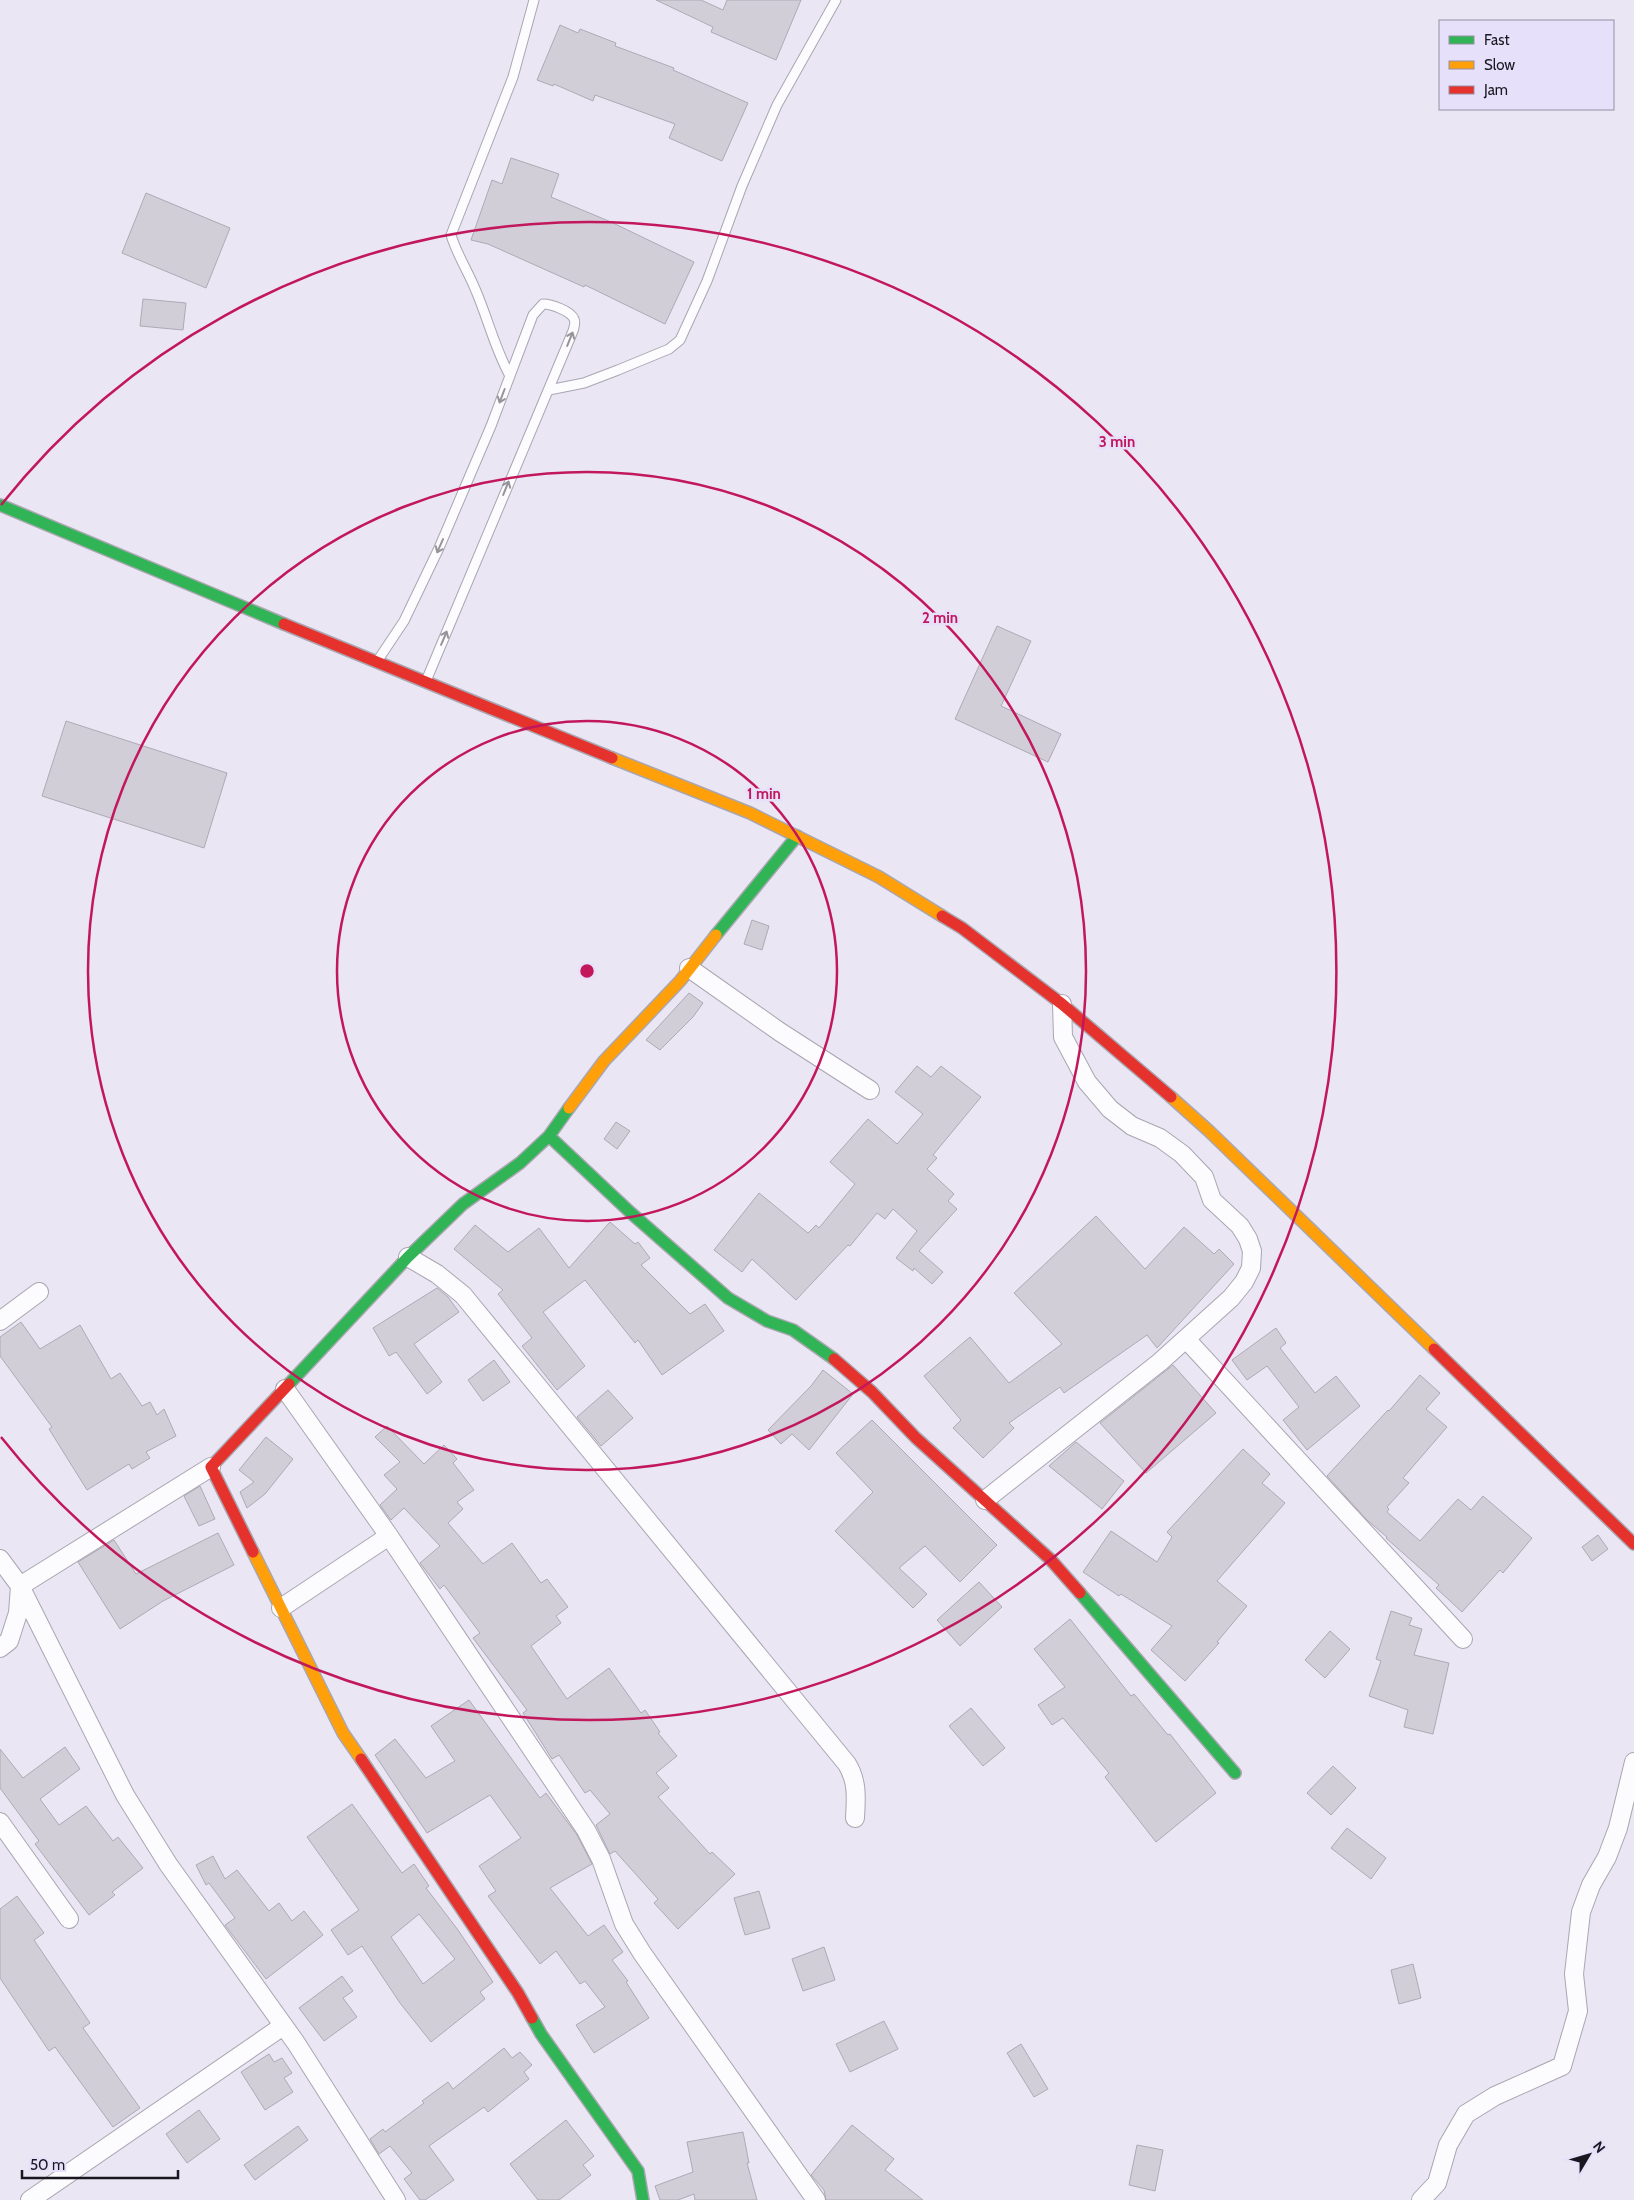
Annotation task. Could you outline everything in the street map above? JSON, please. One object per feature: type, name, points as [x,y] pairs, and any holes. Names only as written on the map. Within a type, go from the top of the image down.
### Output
[{"type":"street","points":[[0,505],[376,663],[750,812],[879,877],[962,928],[1062,1004],[1124,1055],[1209,1132],[1634,1544]]},
{"type":"street","points":[[20,1586],[211,1467],[408,1257],[464,1204],[520,1163],[549,1136],[604,1061],[690,968],[797,836]]},
{"type":"street","points":[[690,968],[780,1032],[870,1090]]},
{"type":"street","points":[[985,1500],[1160,1362],[1231,1298],[1244,1282],[1251,1268],[1252,1251],[1248,1239],[1240,1226],[1212,1200],[1204,1178],[1182,1154],[1160,1138],[1132,1126],[1110,1109],[1087,1082],[1063,1037],[1062,1004]]},
{"type":"street","points":[[549,1136],[631,1213],[728,1298],[767,1321],[793,1330],[831,1357],[872,1392],[916,1438],[1050,1559],[1235,1773]]},
{"type":"street","points":[[408,1257],[437,1274],[463,1296],[847,1764],[854,1775],[856,1794],[855,1818]]},
{"type":"street","points":[[0,1321],[40,1292]]},
{"type":"street","points":[[1186,1339],[1463,1639]]},
{"type":"street","points":[[285,1389],[389,1536],[586,1830],[601,1858],[624,1924],[642,1953],[816,2200]]},
{"type":"street","points":[[211,1467],[343,1733],[518,1993],[541,2034],[638,2171],[641,2198]]},
{"type":"street","points":[[281,1608],[389,1536]]},
{"type":"street","points":[[0,1559],[20,1586],[125,1795],[168,1864],[283,2026],[396,2200]]},
{"type":"street","points":[[0,1648],[10,1641],[18,1613],[20,1586]]},
{"type":"street","points":[[1421,2200],[1437,2182],[1448,2145],[1466,2114],[1495,2096],[1562,2066],[1578,2011],[1574,1974],[1581,1912],[1591,1885],[1607,1857],[1618,1828],[1634,1762]]},
{"type":"street","points":[[0,1822],[69,1919]]},
{"type":"street","points":[[30,2200],[283,2026]]},
{"type":"lane","points":[[510,376],[499,356],[488,319],[468,269],[456,252],[451,235],[513,77],[534,0]]},
{"type":"lane","points":[[549,390],[584,383],[669,350],[680,340],[706,281],[742,186],[777,105],[836,0]]},
{"type":"lane","points":[[376,663],[404,621],[439,548],[533,315],[542,304],[558,308],[572,316],[575,323],[549,390],[426,683]]},
{"type":"building","points":[[656,0],[701,0],[723,10],[727,0],[801,0],[776,60],[711,32],[713,27]]},
{"type":"building","points":[[560,25],[578,33],[580,29],[616,43],[615,46],[674,68],[673,70],[748,103],[722,161],[669,138],[675,124],[595,95],[593,101],[554,84],[553,86],[537,80]]},
{"type":"building","points":[[511,158],[559,174],[551,197],[611,222],[694,262],[665,324],[585,285],[584,287],[488,244],[471,240],[492,180],[502,184]]},
{"type":"building","points":[[146,193],[230,228],[206,288],[122,253]]},
{"type":"building","points":[[143,299],[186,303],[183,330],[140,326]]},
{"type":"building","points":[[997,626],[1031,641],[1001,706],[1061,734],[1048,762],[955,719]]},
{"type":"building","points":[[66,721],[227,773],[204,848],[42,796]]},
{"type":"building","points":[[752,920],[769,926],[762,950],[744,944]]},
{"type":"building","points":[[689,993],[703,1003],[693,1017],[660,1050],[646,1040]]},
{"type":"building","points":[[917,1066],[931,1077],[941,1066],[981,1097],[933,1155],[937,1158],[927,1169],[954,1194],[948,1201],[957,1209],[919,1251],[943,1272],[932,1284],[914,1268],[913,1271],[896,1258],[917,1231],[893,1209],[885,1219],[877,1213],[850,1246],[848,1245],[796,1300],[752,1259],[742,1272],[714,1250],[759,1193],[808,1233],[816,1225],[819,1228],[855,1184],[830,1162],[868,1119],[897,1144],[923,1114],[895,1092]]},
{"type":"building","points":[[616,1122],[630,1131],[617,1149],[604,1139]]},
{"type":"building","points":[[1096,1216],[1145,1269],[1184,1227],[1214,1254],[1219,1249],[1234,1264],[1157,1348],[1147,1335],[1064,1393],[1060,1387],[1009,1423],[1014,1428],[983,1458],[953,1428],[961,1420],[924,1376],[970,1337],[1009,1383],[1062,1344],[1014,1293]]},
{"type":"building","points":[[610,1222],[635,1244],[638,1242],[650,1258],[641,1265],[690,1314],[705,1304],[724,1331],[662,1375],[638,1340],[635,1343],[585,1280],[543,1312],[585,1366],[557,1390],[522,1346],[532,1338],[498,1294],[503,1290],[454,1249],[475,1225],[508,1252],[539,1228],[569,1268]]},
{"type":"building","points":[[437,1288],[448,1297],[459,1312],[414,1344],[442,1382],[427,1394],[396,1352],[389,1356],[373,1328]]},
{"type":"building","points":[[21,1322],[40,1349],[80,1325],[111,1379],[120,1373],[142,1406],[150,1402],[157,1415],[164,1409],[176,1436],[146,1452],[150,1458],[132,1469],[129,1464],[87,1490],[49,1429],[52,1427],[0,1356],[0,1337]]},
{"type":"building","points":[[1276,1328],[1286,1343],[1280,1348],[1315,1393],[1336,1376],[1360,1406],[1307,1450],[1283,1420],[1299,1407],[1267,1366],[1247,1380],[1232,1360]]},
{"type":"building","points":[[494,1360],[510,1382],[483,1401],[468,1380]]},
{"type":"building","points":[[1173,1365],[1216,1413],[1146,1473],[1100,1423]]},
{"type":"building","points":[[823,1370],[853,1394],[809,1450],[792,1434],[781,1444],[768,1430],[811,1386]]},
{"type":"building","points":[[1420,1375],[1440,1393],[1426,1409],[1447,1427],[1403,1478],[1409,1483],[1387,1507],[1389,1509],[1387,1512],[1420,1541],[1458,1499],[1471,1510],[1483,1496],[1532,1538],[1503,1573],[1500,1570],[1462,1612],[1436,1588],[1439,1585],[1367,1520],[1327,1476],[1389,1411]]},
{"type":"building","points":[[608,1390],[633,1418],[601,1446],[577,1417]]},
{"type":"building","points":[[872,1420],[997,1545],[960,1582],[925,1546],[899,1568],[927,1594],[913,1608],[835,1531],[873,1492],[836,1453]]},
{"type":"building","points":[[387,1426],[424,1464],[444,1445],[457,1459],[453,1463],[474,1490],[457,1502],[463,1509],[448,1523],[483,1564],[512,1543],[541,1583],[547,1579],[568,1607],[556,1616],[561,1623],[531,1646],[567,1699],[609,1668],[641,1713],[645,1710],[660,1732],[658,1733],[677,1756],[656,1773],[669,1788],[658,1797],[710,1854],[712,1852],[735,1874],[678,1929],[654,1903],[658,1899],[615,1851],[610,1854],[596,1825],[610,1814],[590,1790],[585,1793],[559,1755],[552,1759],[523,1713],[527,1710],[473,1638],[480,1633],[444,1585],[440,1589],[420,1563],[440,1546],[404,1508],[391,1520],[380,1505],[397,1489],[384,1475],[400,1462],[375,1437]]},
{"type":"building","points":[[266,1437],[293,1459],[265,1494],[247,1508],[240,1492],[254,1482],[239,1470]]},
{"type":"building","points":[[1076,1442],[1124,1481],[1102,1509],[1049,1466]]},
{"type":"building","points":[[1243,1449],[1270,1474],[1262,1483],[1285,1503],[1217,1581],[1247,1606],[1217,1642],[1219,1643],[1185,1681],[1151,1650],[1172,1626],[1121,1594],[1119,1596],[1083,1572],[1111,1531],[1157,1562],[1172,1537],[1167,1532]]},
{"type":"building","points":[[200,1486],[215,1519],[199,1526],[184,1496]]},
{"type":"building","points":[[218,1533],[234,1565],[163,1601],[120,1629],[78,1562],[114,1540],[136,1574]]},
{"type":"building","points":[[1598,1535],[1608,1549],[1592,1561],[1582,1547]]},
{"type":"building","points":[[979,1582],[1002,1607],[960,1646],[937,1620]]},
{"type":"building","points":[[1391,1611],[1412,1618],[1409,1625],[1422,1629],[1414,1655],[1449,1663],[1433,1734],[1404,1727],[1408,1710],[1369,1696],[1381,1661],[1376,1659]]},
{"type":"building","points":[[1070,1619],[1131,1696],[1134,1694],[1168,1735],[1170,1734],[1216,1793],[1156,1842],[1105,1777],[1109,1773],[1063,1718],[1052,1725],[1038,1705],[1065,1687],[1034,1649]]},
{"type":"building","points":[[1330,1631],[1350,1649],[1325,1678],[1305,1660]]},
{"type":"building","points":[[469,1700],[540,1798],[546,1793],[577,1835],[592,1864],[550,1888],[588,1936],[604,1925],[623,1952],[612,1960],[628,1981],[626,1982],[649,2018],[594,2053],[576,2025],[605,2007],[585,1981],[580,1984],[556,1951],[540,1964],[488,1896],[496,1891],[479,1866],[521,1838],[490,1795],[427,1833],[375,1755],[395,1739],[426,1778],[455,1761],[431,1726]]},
{"type":"building","points":[[971,1708],[1005,1748],[983,1766],[949,1726]]},
{"type":"building","points":[[65,1747],[80,1769],[40,1799],[59,1825],[86,1806],[113,1841],[118,1837],[143,1868],[112,1892],[115,1895],[89,1915],[35,1844],[39,1841],[0,1788],[0,1749],[23,1778]]},
{"type":"building","points":[[1333,1766],[1356,1788],[1331,1815],[1307,1793]]},
{"type":"building","points":[[352,1804],[402,1873],[414,1864],[429,1886],[426,1888],[458,1930],[493,1982],[480,1992],[485,1999],[431,2042],[400,2003],[362,1946],[348,1955],[331,1930],[359,1910],[307,1837]],"holes":[[[419,1914],[455,1959],[423,1984],[391,1937]]]},
{"type":"building","points":[[1347,1828],[1386,1858],[1371,1879],[1331,1848]]},
{"type":"building","points":[[213,1856],[225,1879],[237,1870],[269,1911],[279,1903],[292,1921],[304,1911],[323,1935],[266,1979],[225,1925],[235,1918],[209,1883],[206,1885],[196,1865]]},
{"type":"building","points":[[759,1891],[770,1928],[745,1935],[734,1898]]},
{"type":"building","points":[[17,1896],[44,1933],[34,1940],[90,2023],[83,2028],[140,2108],[113,2127],[55,2047],[49,2051],[0,1978],[0,1909]]},
{"type":"building","points":[[824,1947],[835,1980],[803,1991],[792,1959]]},
{"type":"building","points":[[1413,1964],[1421,1998],[1399,2004],[1391,1970]]},
{"type":"building","points":[[342,1976],[353,1991],[343,1998],[357,2017],[324,2041],[299,2008]]},
{"type":"building","points":[[884,2021],[898,2049],[850,2072],[836,2044]]},
{"type":"building","points":[[1021,2044],[1048,2089],[1034,2097],[1007,2053]]},
{"type":"building","points":[[504,2048],[512,2058],[520,2052],[532,2065],[524,2072],[529,2079],[488,2112],[484,2107],[429,2146],[454,2180],[425,2200],[420,2200],[404,2179],[412,2173],[390,2146],[379,2154],[370,2139],[383,2129],[385,2132],[424,2103],[422,2101],[448,2082],[453,2089]]},
{"type":"building","points":[[269,2054],[274,2062],[282,2058],[292,2073],[284,2078],[293,2092],[265,2110],[241,2072]]},
{"type":"building","points":[[199,2110],[220,2139],[187,2163],[166,2134]]},
{"type":"building","points":[[566,2120],[594,2156],[583,2165],[591,2175],[559,2200],[538,2200],[510,2164]]},
{"type":"building","points":[[852,2125],[894,2159],[885,2170],[923,2200],[826,2200],[824,2190],[811,2175]]},
{"type":"building","points":[[298,2126],[308,2140],[255,2180],[244,2165]]},
{"type":"building","points":[[743,2132],[749,2163],[747,2163],[757,2200],[695,2200],[694,2194],[678,2200],[660,2200],[655,2186],[693,2172],[687,2142]]},
{"type":"building","points":[[1137,2145],[1163,2150],[1155,2191],[1129,2185]]},
{"type":"traffic: fast","points":[[0,505],[284,624]]},
{"type":"traffic: fast","points":[[716,935],[797,836]]},
{"type":"traffic: fast","points":[[289,1384],[408,1257],[463,1204],[520,1163],[549,1136],[569,1108]]},
{"type":"traffic: fast","points":[[549,1136],[631,1213],[728,1298],[767,1321],[793,1330],[834,1359]]},
{"type":"traffic: fast","points":[[1080,1593],[1235,1773]]},
{"type":"traffic: fast","points":[[532,2018],[541,2034],[638,2171],[643,2200]]},
{"type":"traffic: slow","points":[[612,758],[750,813],[879,877],[942,916]]},
{"type":"traffic: slow","points":[[569,1108],[604,1061],[680,981],[716,935]]},
{"type":"traffic: slow","points":[[1171,1097],[1209,1131],[1434,1349]]},
{"type":"traffic: slow","points":[[253,1552],[343,1733],[361,1759]]},
{"type":"traffic: jam","points":[[284,624],[612,758]]},
{"type":"traffic: jam","points":[[942,916],[962,928],[1062,1004],[1171,1097]]},
{"type":"traffic: jam","points":[[1434,1349],[1634,1544]]},
{"type":"traffic: jam","points":[[834,1359],[872,1392],[916,1438],[1050,1559],[1080,1593]]},
{"type":"traffic: jam","points":[[253,1552],[211,1467],[289,1384]]},
{"type":"traffic: jam","points":[[361,1759],[518,1993],[532,2018]]}]
